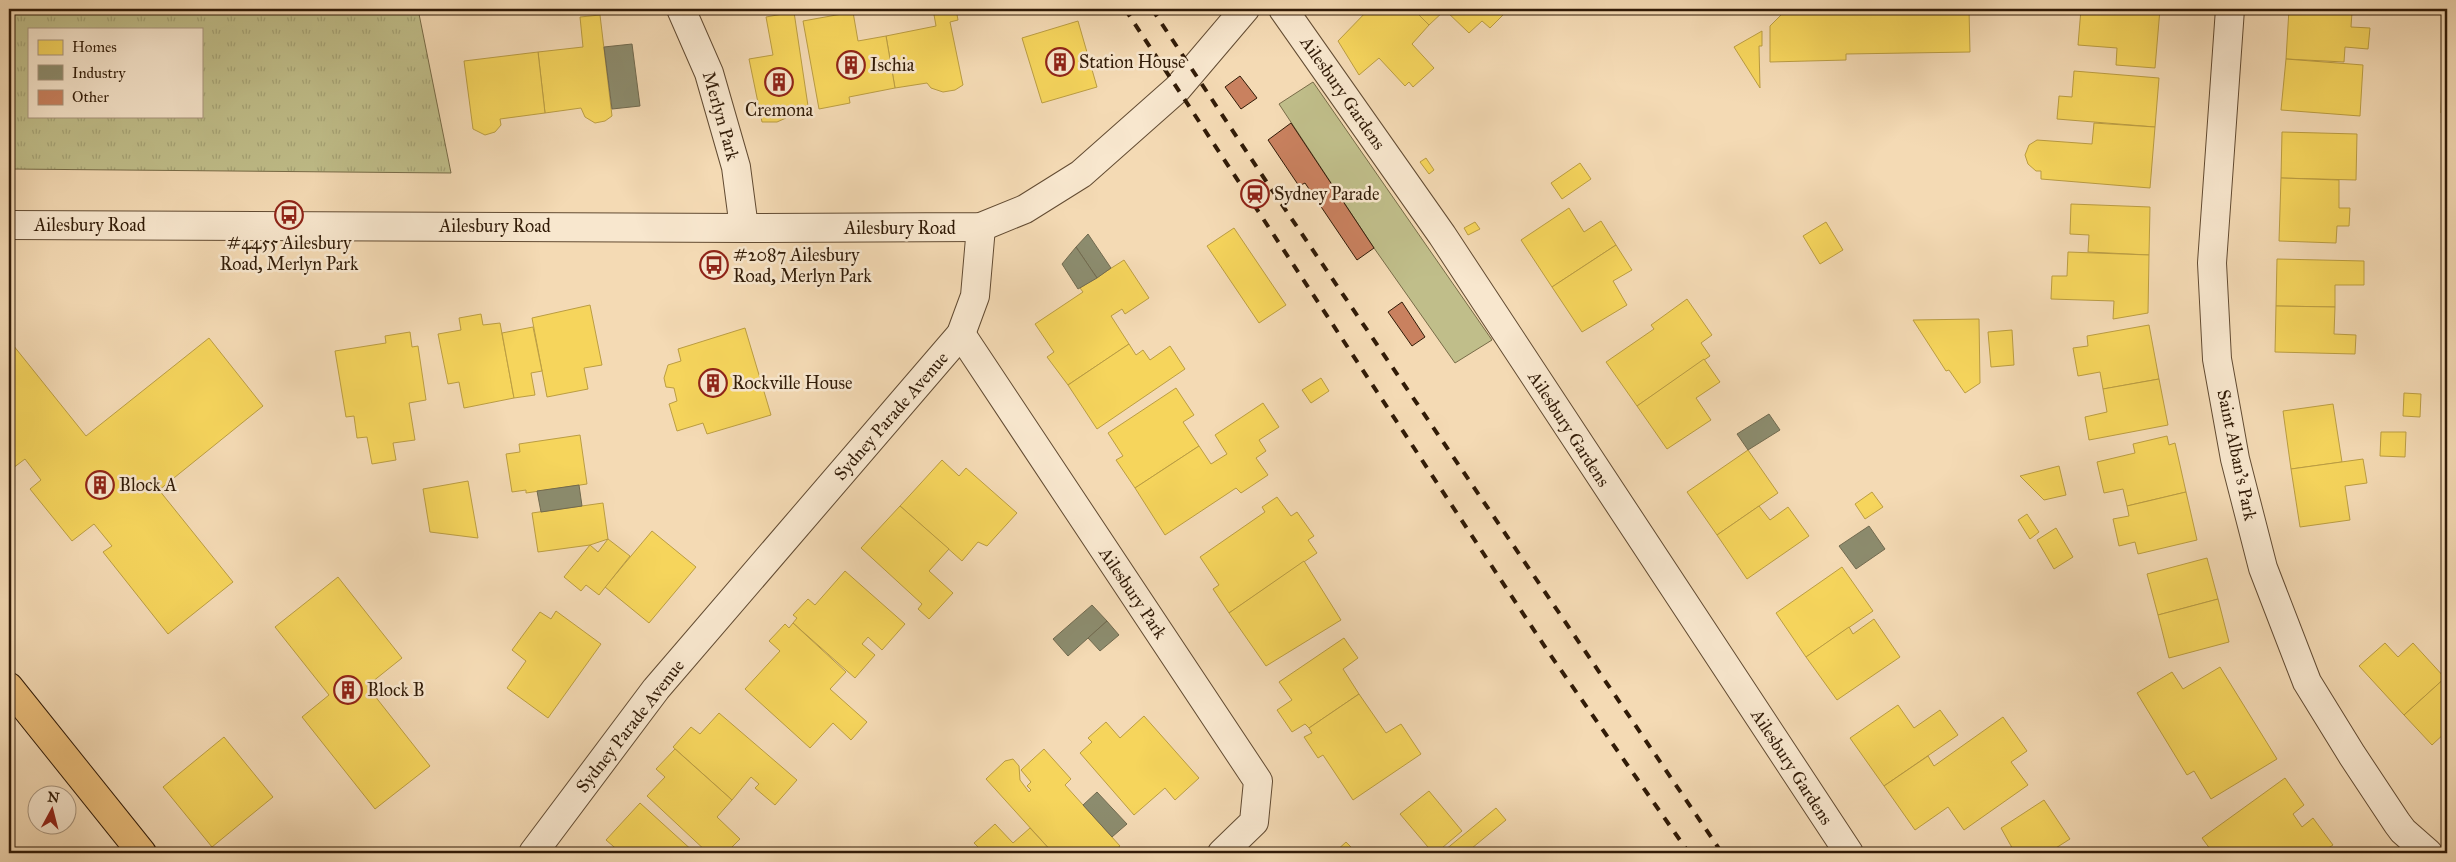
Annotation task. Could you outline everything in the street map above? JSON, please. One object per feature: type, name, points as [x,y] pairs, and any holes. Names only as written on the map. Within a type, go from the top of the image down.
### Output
[{"type":"main road","points":[[9,687],[142,853]]},
{"type":"street","name":"Merlyn Park","points":[[681,9],[712,82],[736,167],[744,228]]},
{"type":"street","points":[[981,227],[1026,208],[1081,174],[1177,88],[1245,9]]},
{"type":"street","name":"Ailesbury Gardens","points":[[1283,9],[1442,235],[1849,853]]},
{"type":"street","name":"Saint Alban's Park","points":[[2230,9],[2212,263],[2217,359],[2235,459],[2263,568],[2307,682],[2352,756],[2397,823],[2403,831],[2428,853]]},
{"type":"street","name":"Ailesbury Road","points":[[9,225],[981,227]]},
{"type":"street","name":"Sydney Parade Avenue","points":[[533,853],[656,689],[961,334],[976,296],[981,227]]},
{"type":"street","name":"Ailesbury Park","points":[[961,334],[1258,781],[1254,822],[1222,853]]},
{"type":"green space","points":[[9,9],[418,9],[451,173],[9,169]]},
{"type":"green space","points":[[1313,82],[1492,340],[1455,363],[1374,248],[1279,104]]},
{"type":"building: Homes","points":[[933,9],[956,9],[958,20],[950,22],[963,85],[955,90],[943,92],[931,88],[927,83],[895,88],[886,36],[936,26]]},
{"type":"building: Homes","points":[[1369,9],[1413,9],[1429,25],[1412,44],[1434,68],[1413,87],[1409,82],[1405,86],[1379,58],[1359,75],[1338,41]]},
{"type":"building: Homes","points":[[1413,9],[1509,9],[1490,28],[1482,21],[1469,33],[1445,10],[1429,25]]},
{"type":"building: Homes","points":[[1787,9],[1969,9],[1970,52],[1846,54],[1846,60],[1770,62],[1770,26]]},
{"type":"building: Homes","points":[[2081,9],[2160,9],[2155,68],[2116,65],[2117,48],[2078,45]]},
{"type":"building: Homes","points":[[2289,9],[2352,12],[2351,27],[2370,28],[2368,49],[2345,47],[2344,62],[2286,59]]},
{"type":"building: Homes","name":"Cremona","points":[[794,12],[808,106],[783,111],[786,118],[777,122],[762,122],[749,59],[773,55],[766,17]]},
{"type":"building: Homes","name":"Ischia","points":[[853,12],[858,41],[886,36],[895,88],[849,97],[850,103],[819,109],[803,21]]},
{"type":"building: Homes","points":[[600,15],[612,116],[605,121],[595,123],[585,117],[581,108],[545,113],[538,52],[583,47],[580,17]]},
{"type":"building: Homes","name":"Station House","points":[[1078,21],[1097,87],[1042,103],[1022,38]]},
{"type":"building: Homes","points":[[1762,31],[1762,46],[1759,46],[1760,88],[1734,47]]},
{"type":"building: Homes","points":[[538,52],[545,113],[500,119],[501,125],[495,132],[485,135],[473,129],[464,61]]},
{"type":"building: Homes","points":[[2286,59],[2363,65],[2360,116],[2281,110]]},
{"type":"building: Homes","points":[[2074,71],[2159,78],[2155,127],[2057,119],[2059,96],[2072,97]]},
{"type":"building: Homes","points":[[2442,72],[2447,72],[2447,113],[2441,113]]},
{"type":"building: Homes","points":[[2094,123],[2155,127],[2150,188],[2041,179],[2041,171],[2036,171],[2028,164],[2025,155],[2029,145],[2037,140],[2092,144]]},
{"type":"building: Homes","points":[[2282,132],[2357,134],[2356,180],[2281,178]]},
{"type":"building: Homes","points":[[1426,158],[1434,170],[1429,174],[1420,162]]},
{"type":"building: Homes","points":[[1580,163],[1591,179],[1562,199],[1551,183]]},
{"type":"building: Homes","points":[[2281,178],[2339,180],[2339,208],[2350,208],[2349,226],[2337,226],[2336,243],[2279,241]]},
{"type":"building: Homes","points":[[2071,204],[2150,207],[2149,255],[2088,252],[2089,235],[2070,234]]},
{"type":"building: Homes","points":[[1569,208],[1584,232],[1601,221],[1616,245],[1552,287],[1521,240]]},
{"type":"building: Homes","points":[[1475,222],[1480,229],[1468,235],[1464,228]]},
{"type":"building: Homes","points":[[1826,222],[1843,250],[1820,264],[1803,236]]},
{"type":"building: Homes","points":[[1234,228],[1286,305],[1259,323],[1207,246]]},
{"type":"building: Homes","points":[[1616,245],[1632,270],[1613,281],[1627,305],[1582,332],[1552,287]]},
{"type":"building: Homes","points":[[2068,252],[2149,255],[2148,313],[2113,319],[2114,301],[2051,299],[2052,276],[2067,276]]},
{"type":"building: Homes","points":[[2277,259],[2364,261],[2364,285],[2335,285],[2335,307],[2276,306]]},
{"type":"building: Homes","points":[[1124,260],[1149,298],[1125,314],[1122,309],[1111,316],[1129,344],[1068,385],[1047,357],[1054,352],[1035,324],[1083,292],[1080,288]]},
{"type":"building: Homes","points":[[1687,299],[1712,335],[1701,343],[1710,356],[1637,406],[1606,362],[1654,329],[1651,325]]},
{"type":"building: Homes","points":[[590,305],[602,365],[584,368],[588,389],[547,397],[532,318]]},
{"type":"building: Homes","points":[[2276,306],[2335,307],[2334,334],[2356,335],[2355,354],[2275,352]]},
{"type":"building: Homes","points":[[481,314],[483,325],[500,323],[514,398],[464,408],[459,382],[448,384],[438,334],[461,330],[459,318]]},
{"type":"building: Homes","points":[[1979,319],[1980,383],[1965,393],[1949,370],[1946,371],[1913,320]]},
{"type":"building: Homes","points":[[2149,325],[2159,379],[2103,389],[2100,372],[2078,376],[2073,348],[2088,346],[2087,336]]},
{"type":"building: Homes","points":[[533,327],[542,371],[531,373],[535,395],[514,398],[502,333]]},
{"type":"building: Homes","name":"Rockville House","points":[[745,328],[771,415],[707,434],[703,423],[677,431],[669,404],[677,401],[674,388],[666,387],[664,378],[668,365],[681,361],[678,349]]},
{"type":"building: Homes","points":[[2012,330],[2014,365],[1991,367],[1988,332]]},
{"type":"building: Homes","points":[[410,332],[412,347],[418,346],[426,400],[409,403],[415,440],[393,443],[396,460],[372,464],[367,437],[357,438],[354,416],[346,417],[335,351],[386,343],[385,336]]},
{"type":"building: Homes","name":"Block A","points":[[209,338],[263,406],[159,490],[233,582],[168,634],[103,552],[112,546],[94,524],[72,541],[30,489],[41,480],[25,459],[13,468],[9,463],[9,349],[13,345],[86,436]]},
{"type":"building: Homes","points":[[1129,344],[1136,355],[1143,350],[1150,360],[1170,346],[1185,369],[1097,429],[1068,385]]},
{"type":"building: Homes","points":[[1704,359],[1720,382],[1696,398],[1711,420],[1667,449],[1637,406]]},
{"type":"building: Homes","points":[[1321,378],[1329,391],[1311,403],[1302,390]]},
{"type":"building: Homes","points":[[2159,379],[2168,425],[2089,440],[2085,417],[2107,412],[2103,389]]},
{"type":"building: Homes","points":[[1176,388],[1194,415],[1183,422],[1199,446],[1135,488],[1116,460],[1123,456],[1108,433]]},
{"type":"building: Homes","points":[[2404,393],[2421,394],[2420,417],[2403,416]]},
{"type":"building: Homes","points":[[1263,403],[1279,427],[1259,440],[1266,451],[1256,458],[1268,475],[1241,493],[1236,488],[1165,535],[1135,488],[1199,446],[1211,464],[1227,454],[1215,435]]},
{"type":"building: Homes","points":[[2333,404],[2342,462],[2291,469],[2283,411]]},
{"type":"building: Homes","points":[[2381,432],[2406,432],[2405,457],[2380,456]]},
{"type":"building: Homes","points":[[580,435],[587,484],[526,493],[526,490],[512,492],[506,454],[520,452],[519,444]]},
{"type":"building: Homes","points":[[2167,436],[2169,445],[2175,443],[2186,492],[2127,506],[2123,489],[2104,493],[2097,462],[2135,453],[2133,444]]},
{"type":"building: Homes","points":[[1748,450],[1778,493],[1717,535],[1687,492]]},
{"type":"building: Homes","points":[[2363,459],[2367,483],[2345,486],[2350,520],[2300,527],[2291,469]]},
{"type":"building: Homes","points":[[942,460],[959,476],[966,468],[1017,513],[987,546],[978,542],[962,561],[900,506]]},
{"type":"building: Homes","points":[[2059,466],[2066,495],[2044,500],[2020,476]]},
{"type":"building: Homes","points":[[468,481],[478,538],[430,532],[423,489]]},
{"type":"building: Homes","points":[[1872,492],[1883,507],[1865,519],[1855,504]]},
{"type":"building: Homes","points":[[2186,492],[2197,540],[2138,554],[2135,542],[2119,546],[2113,519],[2129,516],[2127,506]]},
{"type":"building: Homes","points":[[1277,497],[1291,516],[1297,512],[1314,536],[1308,540],[1317,553],[1229,613],[1213,589],[1219,585],[1200,557],[1265,512],[1262,507]]},
{"type":"building: Homes","points":[[603,503],[608,539],[590,545],[538,552],[532,513]]},
{"type":"building: Homes","points":[[900,506],[949,549],[929,571],[953,593],[929,619],[918,609],[922,604],[861,548]]},
{"type":"building: Homes","points":[[1759,506],[1770,520],[1788,507],[1809,536],[1747,579],[1717,535]]},
{"type":"building: Homes","points":[[2027,514],[2039,532],[2030,539],[2018,520]]},
{"type":"building: Homes","points":[[2056,528],[2073,557],[2054,569],[2037,540]]},
{"type":"building: Homes","points":[[652,531],[696,567],[649,623],[605,587]]},
{"type":"building: Homes","points":[[608,539],[630,556],[599,595],[586,585],[581,591],[564,577],[590,545],[598,552]]},
{"type":"building: Homes","points":[[2207,558],[2218,599],[2158,615],[2147,574]]},
{"type":"building: Homes","points":[[1304,561],[1341,620],[1266,666],[1229,613]]},
{"type":"building: Homes","points":[[1842,567],[1873,611],[1806,657],[1776,613]]},
{"type":"building: Homes","points":[[845,571],[905,624],[882,650],[868,637],[862,644],[875,655],[855,678],[793,623],[797,618],[793,615],[808,599],[815,605]]},
{"type":"building: Homes","name":"Block B","points":[[338,577],[402,658],[367,686],[430,766],[375,809],[302,717],[329,695],[275,627]]},
{"type":"building: Homes","points":[[2218,599],[2229,642],[2169,658],[2158,615]]},
{"type":"building: Homes","points":[[556,611],[601,644],[548,718],[507,688],[526,661],[512,650],[540,612],[551,619]]},
{"type":"building: Homes","points":[[1874,619],[1900,657],[1837,700],[1806,657],[1849,627],[1853,634]]},
{"type":"building: Homes","points":[[793,623],[846,672],[830,689],[867,722],[851,740],[833,723],[810,748],[745,689],[780,651],[769,641],[785,624],[789,628]]},
{"type":"building: Homes","points":[[1344,638],[1358,658],[1343,669],[1359,694],[1309,728],[1305,724],[1292,732],[1277,710],[1292,700],[1279,682]]},
{"type":"building: Homes","points":[[2385,643],[2398,657],[2413,643],[2445,678],[2404,715],[2359,666]]},
{"type":"building: Homes","points":[[2220,667],[2277,759],[2211,799],[2194,771],[2187,775],[2137,693],[2172,672],[2183,689]]},
{"type":"building: Homes","points":[[2447,676],[2447,731],[2432,745],[2404,715]]},
{"type":"building: Homes","points":[[1359,694],[1386,733],[1401,724],[1421,754],[1353,800],[1323,755],[1318,758],[1304,737],[1312,733],[1309,728]]},
{"type":"building: Homes","points":[[1898,705],[1914,728],[1940,710],[1958,735],[1884,786],[1850,738]]},
{"type":"building: Homes","points":[[719,713],[797,780],[775,805],[755,788],[759,784],[751,777],[732,800],[673,747],[691,727],[700,734]]},
{"type":"building: Homes","points":[[1144,716],[1199,778],[1175,800],[1165,788],[1134,815],[1080,753],[1092,742],[1088,738],[1106,722],[1120,738]]},
{"type":"building: Homes","points":[[2003,717],[2027,751],[2011,762],[2028,785],[1964,830],[1948,807],[1915,830],[1884,786],[1928,756],[1934,766]]},
{"type":"building: Homes","points":[[224,737],[273,797],[212,847],[163,787]]},
{"type":"building: Homes","points":[[675,749],[732,800],[717,817],[740,839],[726,853],[708,853],[647,796],[665,777],[656,769]]},
{"type":"building: Homes","points":[[1044,749],[1071,779],[1065,785],[1120,846],[1111,853],[1053,853],[986,779],[1005,761],[1013,759],[1019,766],[1020,780],[1029,792],[1031,790],[1027,786],[1031,782],[1021,770]]},
{"type":"building: Homes","points":[[2285,778],[2304,805],[2293,814],[2302,827],[2313,818],[2333,845],[2321,853],[2213,853],[2202,838]]},
{"type":"building: Homes","points":[[1429,791],[1462,831],[1436,853],[1433,853],[1400,814]]},
{"type":"building: Homes","points":[[2044,800],[2070,839],[2048,853],[2015,853],[2001,828]]},
{"type":"building: Homes","points":[[640,803],[695,853],[621,853],[606,840]]},
{"type":"building: Homes","points":[[1496,808],[1506,820],[1466,853],[1449,853],[1445,850]]},
{"type":"building: Homes","points":[[995,824],[1013,843],[1030,828],[1053,853],[984,853],[974,843]]},
{"type":"building: Homes","points":[[1346,842],[1357,853],[1334,853]]},
{"type":"building: Industry","points":[[632,44],[640,106],[612,109],[604,47]]},
{"type":"building: Industry","points":[[1088,234],[1111,268],[1097,278],[1076,247]]},
{"type":"building: Industry","points":[[1076,247],[1097,278],[1078,289],[1062,264]]},
{"type":"building: Industry","points":[[1769,414],[1780,430],[1748,450],[1737,434]]},
{"type":"building: Industry","points":[[579,485],[582,506],[541,512],[537,491]]},
{"type":"building: Industry","points":[[1869,526],[1885,549],[1856,569],[1839,546]]},
{"type":"building: Industry","points":[[1092,605],[1107,621],[1068,656],[1053,639]]},
{"type":"building: Industry","points":[[1107,621],[1119,635],[1100,651],[1088,638]]},
{"type":"building: Industry","points":[[1097,792],[1127,824],[1112,837],[1083,805]]},
{"type":"building: Other","points":[[1240,76],[1257,98],[1241,109],[1225,87]]},
{"type":"building: Other","points":[[1291,123],[1374,248],[1357,260],[1305,183],[1299,186],[1268,140]]},
{"type":"building: Other","points":[[1402,302],[1425,337],[1412,346],[1388,312]]},
{"type":"railway","points":[[1125,9],[1549,653],[1689,853]]},
{"type":"railway","points":[[1152,9],[1268,184],[1722,853]]},
{"type":"place","name":"Station House","points":[[1060,62]]},
{"type":"place","name":"Ischia","points":[[851,65]]},
{"type":"place","name":"Cremona","points":[[779,82]]},
{"type":"place","name":"Sydney Parade","points":[[1255,194]]},
{"type":"place","name":"#4455 Ailesbury Road, Merlyn Park","points":[[289,215]]},
{"type":"place","name":"#2087 Ailesbury Road, Merlyn Park","points":[[714,265]]},
{"type":"place","name":"Rockville House","points":[[713,383]]},
{"type":"place","name":"Block A","points":[[100,485]]},
{"type":"place","name":"Block B","points":[[348,690]]}]
